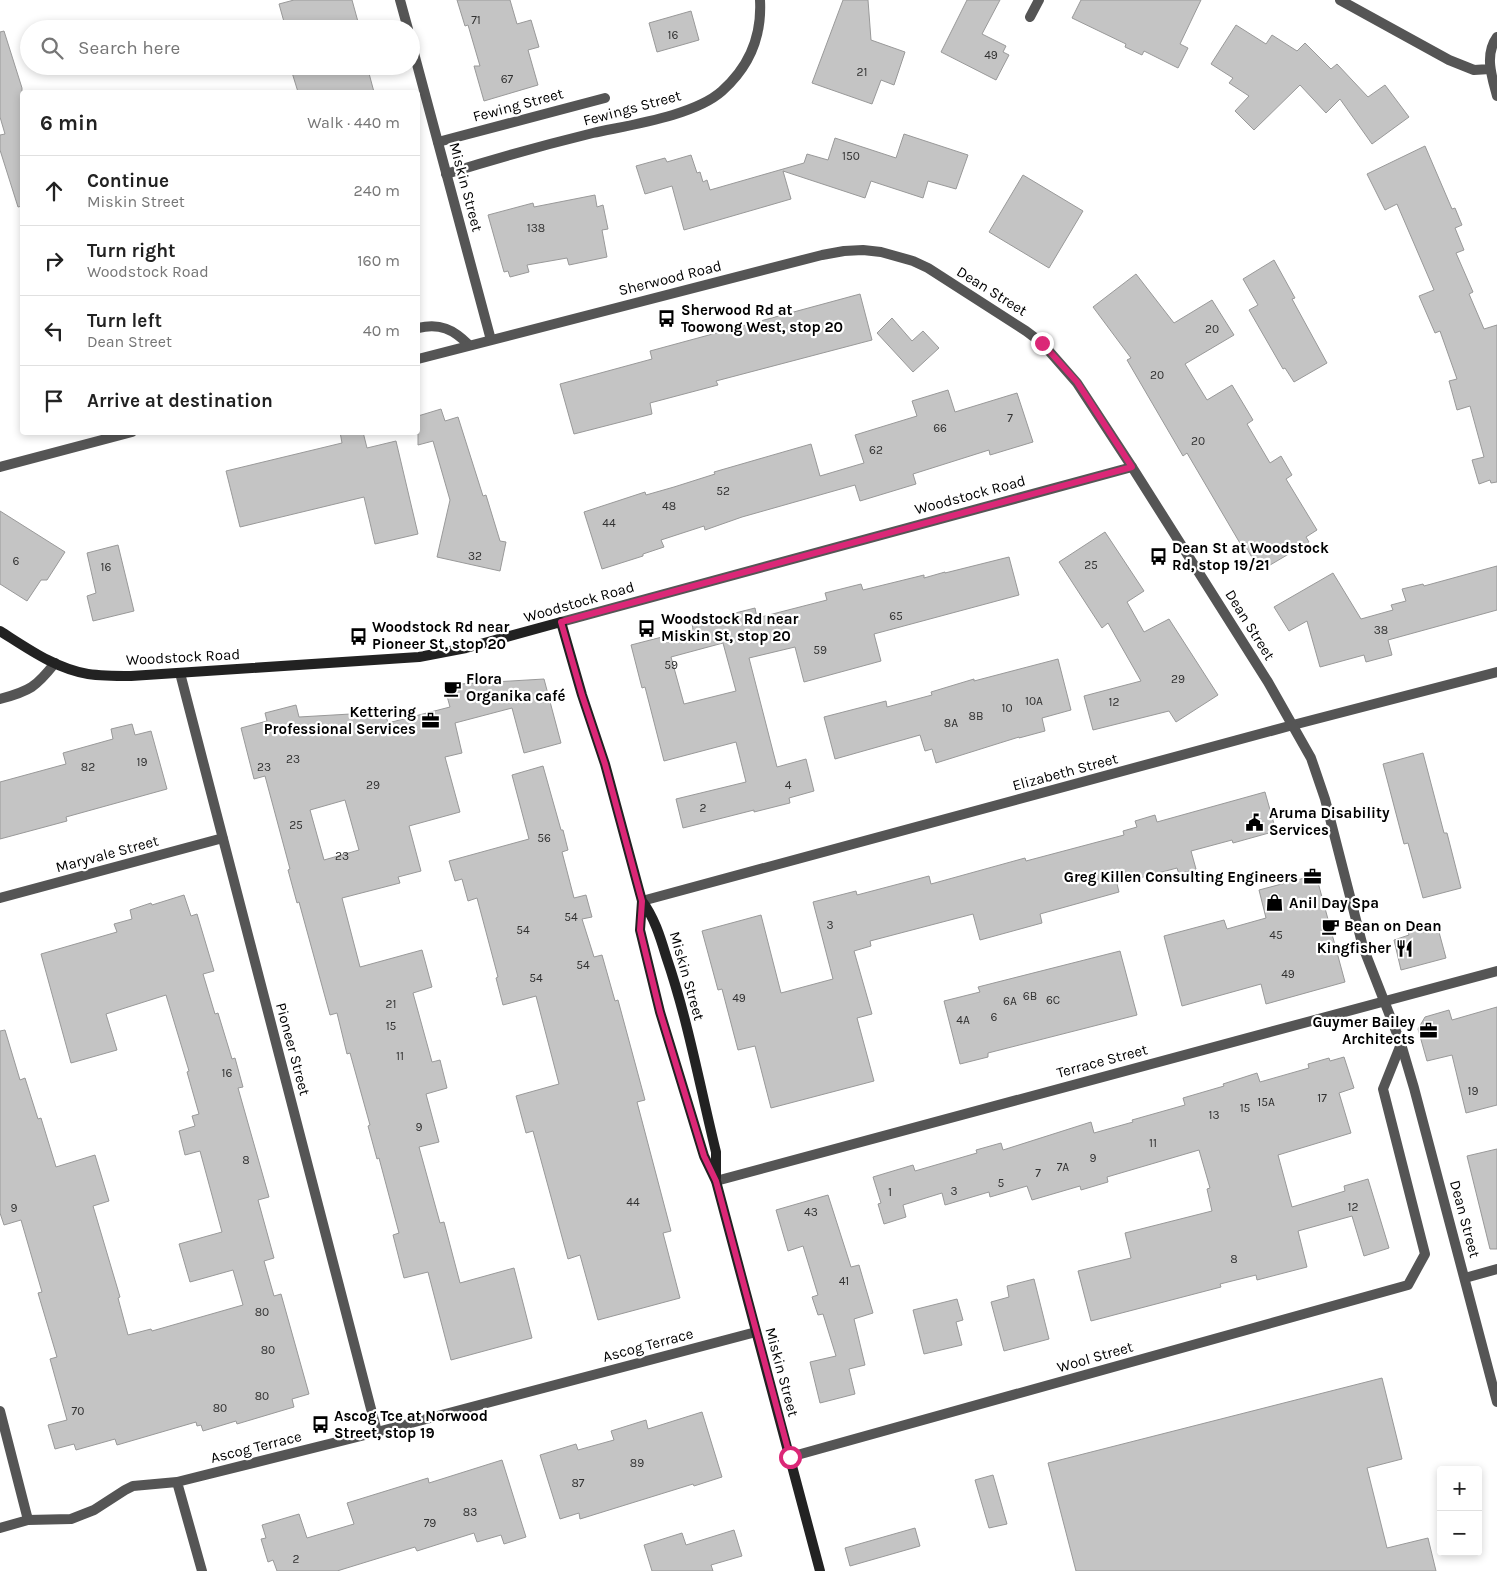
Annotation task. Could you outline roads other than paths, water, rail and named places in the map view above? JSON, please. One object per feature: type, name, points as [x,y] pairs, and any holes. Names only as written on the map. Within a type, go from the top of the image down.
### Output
[{"type":"main road","name":"Woodstock Road","points":[[0,631],[55,664],[87,674],[107,676],[419,657],[466,648],[561,622]]},
{"type":"main road","name":"Miskin Street","points":[[561,622],[582,695],[605,764],[642,901],[640,930],[660,1012],[704,1156],[716,1181],[820,1571]]},
{"type":"main road","name":"Miskin Street","points":[[642,901],[650,911],[656,925],[676,986],[716,1152],[716,1181]]},
{"type":"street","points":[[400,0],[406,20]]},
{"type":"street","name":"Fewings Street","points":[[446,174],[592,134],[673,116],[702,104],[721,92],[742,70],[755,43],[761,20],[760,0]]},
{"type":"street","points":[[1030,18],[1039,0]]},
{"type":"street","points":[[1340,0],[1448,60],[1474,70],[1490,69]]},
{"type":"street","points":[[1497,38],[1490,54],[1490,69],[1497,96]]},
{"type":"street","name":"Miskin Street","points":[[420,75],[491,340]]},
{"type":"street","name":"Fewing Street","points":[[438,142],[605,98]]},
{"type":"street","name":"Sherwood Road","points":[[420,358],[822,255],[863,250],[881,252]]},
{"type":"street","name":"Dean Street","points":[[881,252],[913,261],[928,268],[1026,331],[1042,343],[1077,382],[1268,682],[1311,758],[1319,779],[1363,947],[1401,1044],[1426,1129],[1497,1402]]},
{"type":"street","points":[[420,328],[431,326],[452,330],[468,345]]},
{"type":"street","points":[[0,467],[121,435]]},
{"type":"street","name":"Woodstock Road","points":[[561,622],[1132,467]]},
{"type":"street","points":[[0,699],[24,693],[42,680],[55,664]]},
{"type":"street","name":"Elizabeth Street","points":[[642,901],[1293,725],[1497,672]]},
{"type":"street","name":"Pioneer Street","points":[[180,673],[377,1432]]},
{"type":"street","name":"Maryvale Street","points":[[0,898],[223,838]]},
{"type":"street","name":"Terrace Street","points":[[716,1181],[1497,971]]},
{"type":"street","name":"Wool Street","points":[[790,1457],[1408,1285],[1426,1254],[1383,1089],[1401,1044]]},
{"type":"street","points":[[1465,1278],[1497,1269]]},
{"type":"street","name":"Ascog Terrace","points":[[0,1528],[28,1520],[72,1519],[94,1510],[133,1486],[177,1482],[377,1432],[756,1332]]},
{"type":"street","points":[[0,1411],[28,1520]]},
{"type":"street","points":[[177,1482],[202,1571]]},
{"type":"place","name":"Sherwood Rd at Toowong West, stop 20","points":[[667,319]]},
{"type":"place","name":"Dean St at Woodstock Rd, stop 19/21","points":[[1158,557]]},
{"type":"place","name":"Woodstock Rd near Miskin St, stop 20","points":[[647,628]]},
{"type":"place","name":"Woodstock Rd near Pioneer St, stop 20","points":[[358,636]]},
{"type":"place","name":"Flora Organika café","points":[[452,688]]},
{"type":"place","name":"Kettering Professional Services","points":[[430,721]]},
{"type":"place","name":"Aruma Disability Services","points":[[1255,822]]},
{"type":"place","name":"Greg Killen Consulting Engineers","points":[[1312,877]]},
{"type":"place","name":"Anil Day Spa","points":[[1275,903]]},
{"type":"place","name":"Bean on Dean","points":[[1330,926]]},
{"type":"place","name":"Kingfisher","points":[[1405,948]]},
{"type":"place","name":"Guymer Bailey Architects","points":[[1429,1031]]},
{"type":"place","name":"Ascog Tce at Norwood Street, stop 19","points":[[320,1425]]}]
